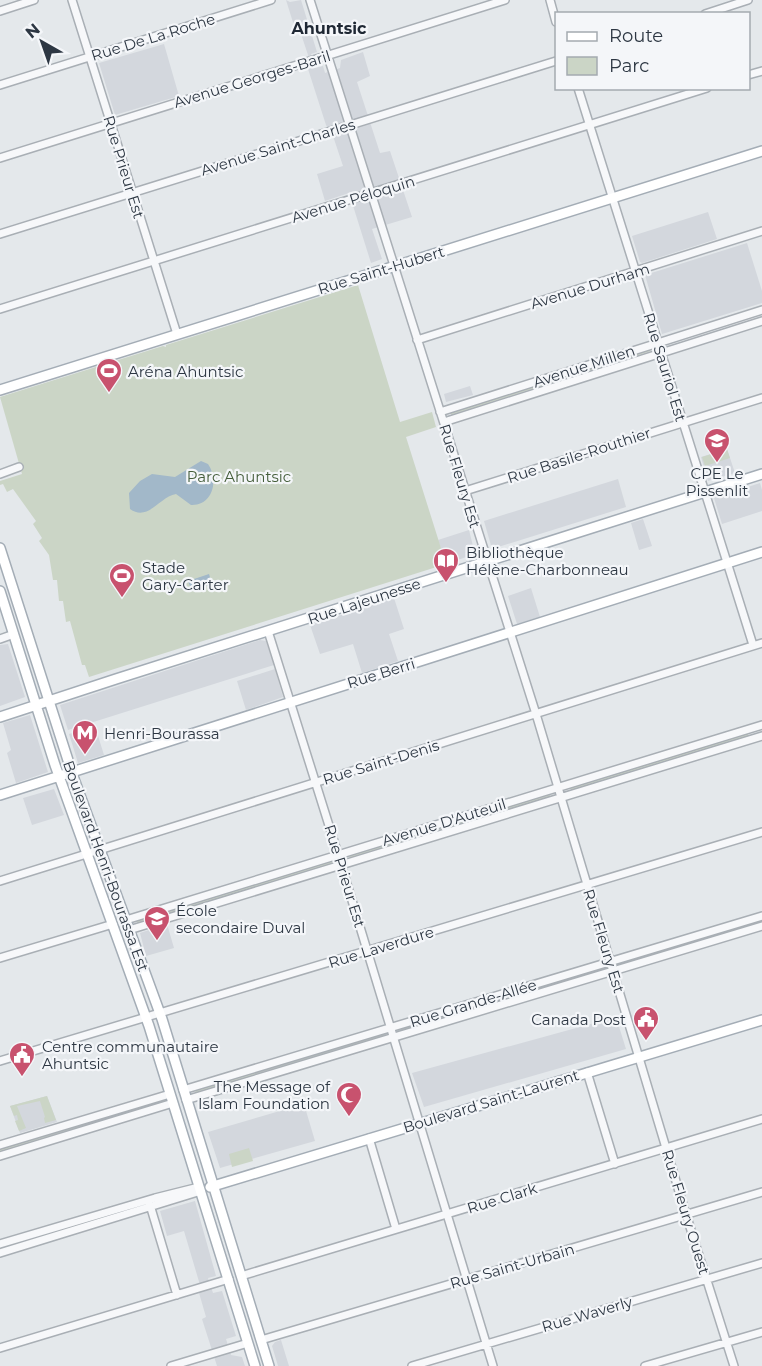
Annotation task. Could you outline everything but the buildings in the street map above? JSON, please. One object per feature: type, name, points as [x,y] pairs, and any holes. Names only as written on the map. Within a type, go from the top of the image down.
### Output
[{"type":"main road","name":"Rue Saint-Hubert","points":[[0,390],[762,151]]},
{"type":"main road","name":"Rue Lajeunesse","points":[[0,717],[762,474]]},
{"type":"main road","name":"Boulevard Henri-Bourassa Est","points":[[1,551],[72,771],[160,1013],[216,1184],[269,1366]]},
{"type":"main road","name":"Rue Berri","points":[[0,795],[762,552]]},
{"type":"main road","name":"Boulevard Henri-Bourassa Est","points":[[0,591],[59,776],[146,1017],[255,1366]]},
{"type":"main road","name":"Boulevard Saint-Laurent","points":[[200,1189],[762,1020]]},
{"type":"street","points":[[0,11],[34,0]]},
{"type":"street","name":"Rue Prieur Est","points":[[72,0],[177,334]]},
{"type":"street","name":"Rue De La Roche","points":[[0,85],[271,0]]},
{"type":"street","name":"Rue Fleury Est","points":[[310,0],[562,797],[639,1057]]},
{"type":"street","name":"Avenue Georges-Baril","points":[[0,158],[505,0]]},
{"type":"street","points":[[550,0],[555,18]]},
{"type":"street","points":[[711,12],[748,0]]},
{"type":"street","name":"Avenue Saint-Charles","points":[[0,234],[555,61]]},
{"type":"street","name":"Rue Sauriol Est","points":[[579,90],[753,645]]},
{"type":"street","name":"Avenue Péloquin","points":[[0,309],[701,90]]},
{"type":"street","name":"Avenue Durham","points":[[417,340],[762,231]]},
{"type":"street","name":"Avenue Millen","points":[[440,412],[762,310]]},
{"type":"street","name":"Avenue Millen","points":[[444,422],[762,321]]},
{"type":"street","name":"Rue Basile-Routhier","points":[[465,491],[762,398]]},
{"type":"street","points":[[0,474],[20,467]]},
{"type":"street","name":"Rue Prieur Est","points":[[268,631],[493,1366]]},
{"type":"street","points":[[0,639],[14,634]]},
{"type":"street","name":"Rue Saint-Denis","points":[[0,881],[762,643]]},
{"type":"street","name":"Avenue D'Auteuil","points":[[126,920],[762,725]]},
{"type":"street","name":"Avenue D'Auteuil","points":[[129,930],[762,736]]},
{"type":"street","name":"Rue Laverdure","points":[[0,1061],[762,832]]},
{"type":"street","name":"Rue Grande-Allée","points":[[185,1095],[391,1028],[762,916]]},
{"type":"street","points":[[0,957],[113,924]]},
{"type":"street","name":"Rue Grande-Allée","points":[[185,1095],[394,1037],[762,926]]},
{"type":"street","name":"Rue Fleury Ouest","points":[[639,1057],[734,1366]]},
{"type":"street","points":[[587,1072],[615,1164]]},
{"type":"street","points":[[0,1145],[172,1099]]},
{"type":"street","points":[[0,1156],[172,1099]]},
{"type":"street","name":"Rue Clark","points":[[241,1276],[762,1119]]},
{"type":"street","points":[[369,1138],[396,1229]]},
{"type":"street","name":"Boulevard Saint-Laurent","points":[[0,1244],[148,1200],[200,1189]]},
{"type":"street","name":"Boulevard Saint-Laurent","points":[[0,1253],[151,1208],[200,1189]]},
{"type":"street","name":"Rue Saint-Urbain","points":[[261,1340],[762,1192]]},
{"type":"street","points":[[148,1200],[177,1295]]},
{"type":"street","name":"Rue Waverly","points":[[412,1366],[762,1263]]},
{"type":"street","points":[[0,1348],[228,1279]]},
{"type":"street","points":[[645,1366],[762,1332]]},
{"type":"street","points":[[171,1366],[249,1343]]},
{"type":"shaded area","points":[[286,0],[290,2],[301,0],[317,52],[311,54],[315,68],[323,66],[325,73],[340,68],[341,60],[363,52],[370,76],[357,82],[380,153],[390,151],[412,217],[372,229],[382,259],[371,263],[349,193],[325,201],[317,174],[343,166],[334,139],[326,125],[308,69],[312,67],[300,31],[296,32]]},
{"type":"shaded area","points":[[164,44],[179,96],[115,115],[99,63]]},
{"type":"shaded area","points":[[708,212],[717,239],[640,262],[632,236]]},
{"type":"shaded area","points":[[747,243],[762,291],[762,303],[662,334],[645,275]]},
{"type":"shaded area","points":[[470,386],[473,395],[446,402],[444,394]]},
{"type":"shaded area","name":"CPE Le Pissenlit","points":[[727,449],[735,473],[708,481],[701,457]]},
{"type":"shaded area","points":[[618,479],[626,507],[492,549],[484,521]]},
{"type":"shaded area","points":[[760,483],[762,511],[722,524],[714,498]]},
{"type":"shaded area","points":[[643,519],[652,546],[639,550],[631,523]]},
{"type":"shaded area","points":[[469,530],[475,554],[446,564],[438,540]]},
{"type":"shaded area","points":[[531,588],[540,617],[517,624],[508,596]]},
{"type":"shaded area","points":[[394,598],[404,629],[389,634],[398,661],[362,673],[353,644],[320,654],[310,625]]},
{"type":"shaded area","points":[[260,640],[266,641],[274,665],[68,730],[60,705]]},
{"type":"shaded area","points":[[8,644],[25,697],[0,706],[0,645]]},
{"type":"shaded area","points":[[275,669],[283,697],[246,710],[237,681]]},
{"type":"shaded area","points":[[30,715],[48,772],[16,783],[7,753],[11,750],[3,723]]},
{"type":"shaded area","points":[[95,726],[104,755],[78,763],[69,734]]},
{"type":"shaded area","points":[[54,789],[64,815],[32,825],[23,798]]},
{"type":"shaded area","name":"École secondaire Duval","points":[[167,924],[174,948],[146,956],[140,933]]},
{"type":"shaded area","points":[[616,1017],[626,1049],[424,1107],[412,1073]]},
{"type":"shaded area","points":[[47,1096],[57,1122],[20,1133],[10,1106]]},
{"type":"shaded area","points":[[304,1104],[315,1141],[220,1168],[208,1132]]},
{"type":"shaded area","points":[[195,1201],[216,1276],[208,1278],[213,1293],[222,1291],[236,1336],[226,1339],[231,1355],[242,1357],[245,1366],[217,1366],[202,1319],[206,1317],[197,1286],[200,1285],[184,1231],[167,1236],[160,1211]]},
{"type":"shaded area","points":[[281,1340],[289,1366],[278,1366],[272,1346]]},
{"type":"green space","name":"Parc Ahuntsic","points":[[358,285],[400,422],[432,412],[436,427],[406,437],[446,564],[89,677],[85,665],[82,665],[70,621],[66,622],[63,601],[59,601],[57,580],[53,580],[49,555],[39,541],[42,538],[33,524],[36,521],[13,489],[7,492],[3,484],[0,485],[0,481],[22,474],[0,397],[163,346],[166,347],[166,345]]},
{"type":"green space","points":[[651,351],[451,415],[451,413]]},
{"type":"green space","points":[[727,449],[730,458],[705,466],[702,457]]},
{"type":"green space","points":[[747,733],[749,736],[746,738],[572,791],[570,788]]},
{"type":"green space","points":[[549,793],[551,798],[350,859],[349,854]]},
{"type":"green space","points":[[331,859],[333,865],[138,924],[136,919]]},
{"type":"green space","points":[[762,919],[762,923],[622,966],[621,962]]},
{"type":"green space","points":[[602,967],[603,971],[402,1032],[401,1027]]},
{"type":"green space","points":[[384,1032],[385,1037],[196,1094],[195,1089]]},
{"type":"green space","points":[[47,1096],[56,1120],[45,1123],[40,1101],[17,1106],[26,1128],[19,1131],[15,1121],[18,1120],[17,1115],[14,1116],[10,1106]]},
{"type":"green space","points":[[161,1099],[162,1104],[0,1153],[0,1148]]},
{"type":"green space","points":[[249,1148],[253,1161],[232,1167],[229,1154]]},
{"type":"water","points":[[201,461],[208,464],[213,477],[212,491],[204,501],[191,505],[176,494],[142,513],[130,509],[129,493],[140,481],[152,474],[175,477]]},
{"type":"water","points":[[209,574],[212,584],[192,591],[188,581]]},
{"type":"place","name":"Aréna Ahuntsic","points":[[109,394]]},
{"type":"place","name":"CPE Le Pissenlit","points":[[717,464]]},
{"type":"place","name":"Bibliothèque Hélène-Charbonneau","points":[[446,584]]},
{"type":"place","name":"Stade Gary-Carter","points":[[122,599]]},
{"type":"place","name":"Henri-Bourassa","points":[[85,756]]},
{"type":"place","name":"École secondaire Duval","points":[[157,942]]},
{"type":"place","name":"Canada Post","points":[[646,1042]]},
{"type":"place","name":"Centre communautaire Ahuntsic","points":[[22,1078]]},
{"type":"place","name":"The Message of Islam Foundation","points":[[349,1118]]},
{"type":"district","name":"Ahuntsic","points":[[329,28]]}]
